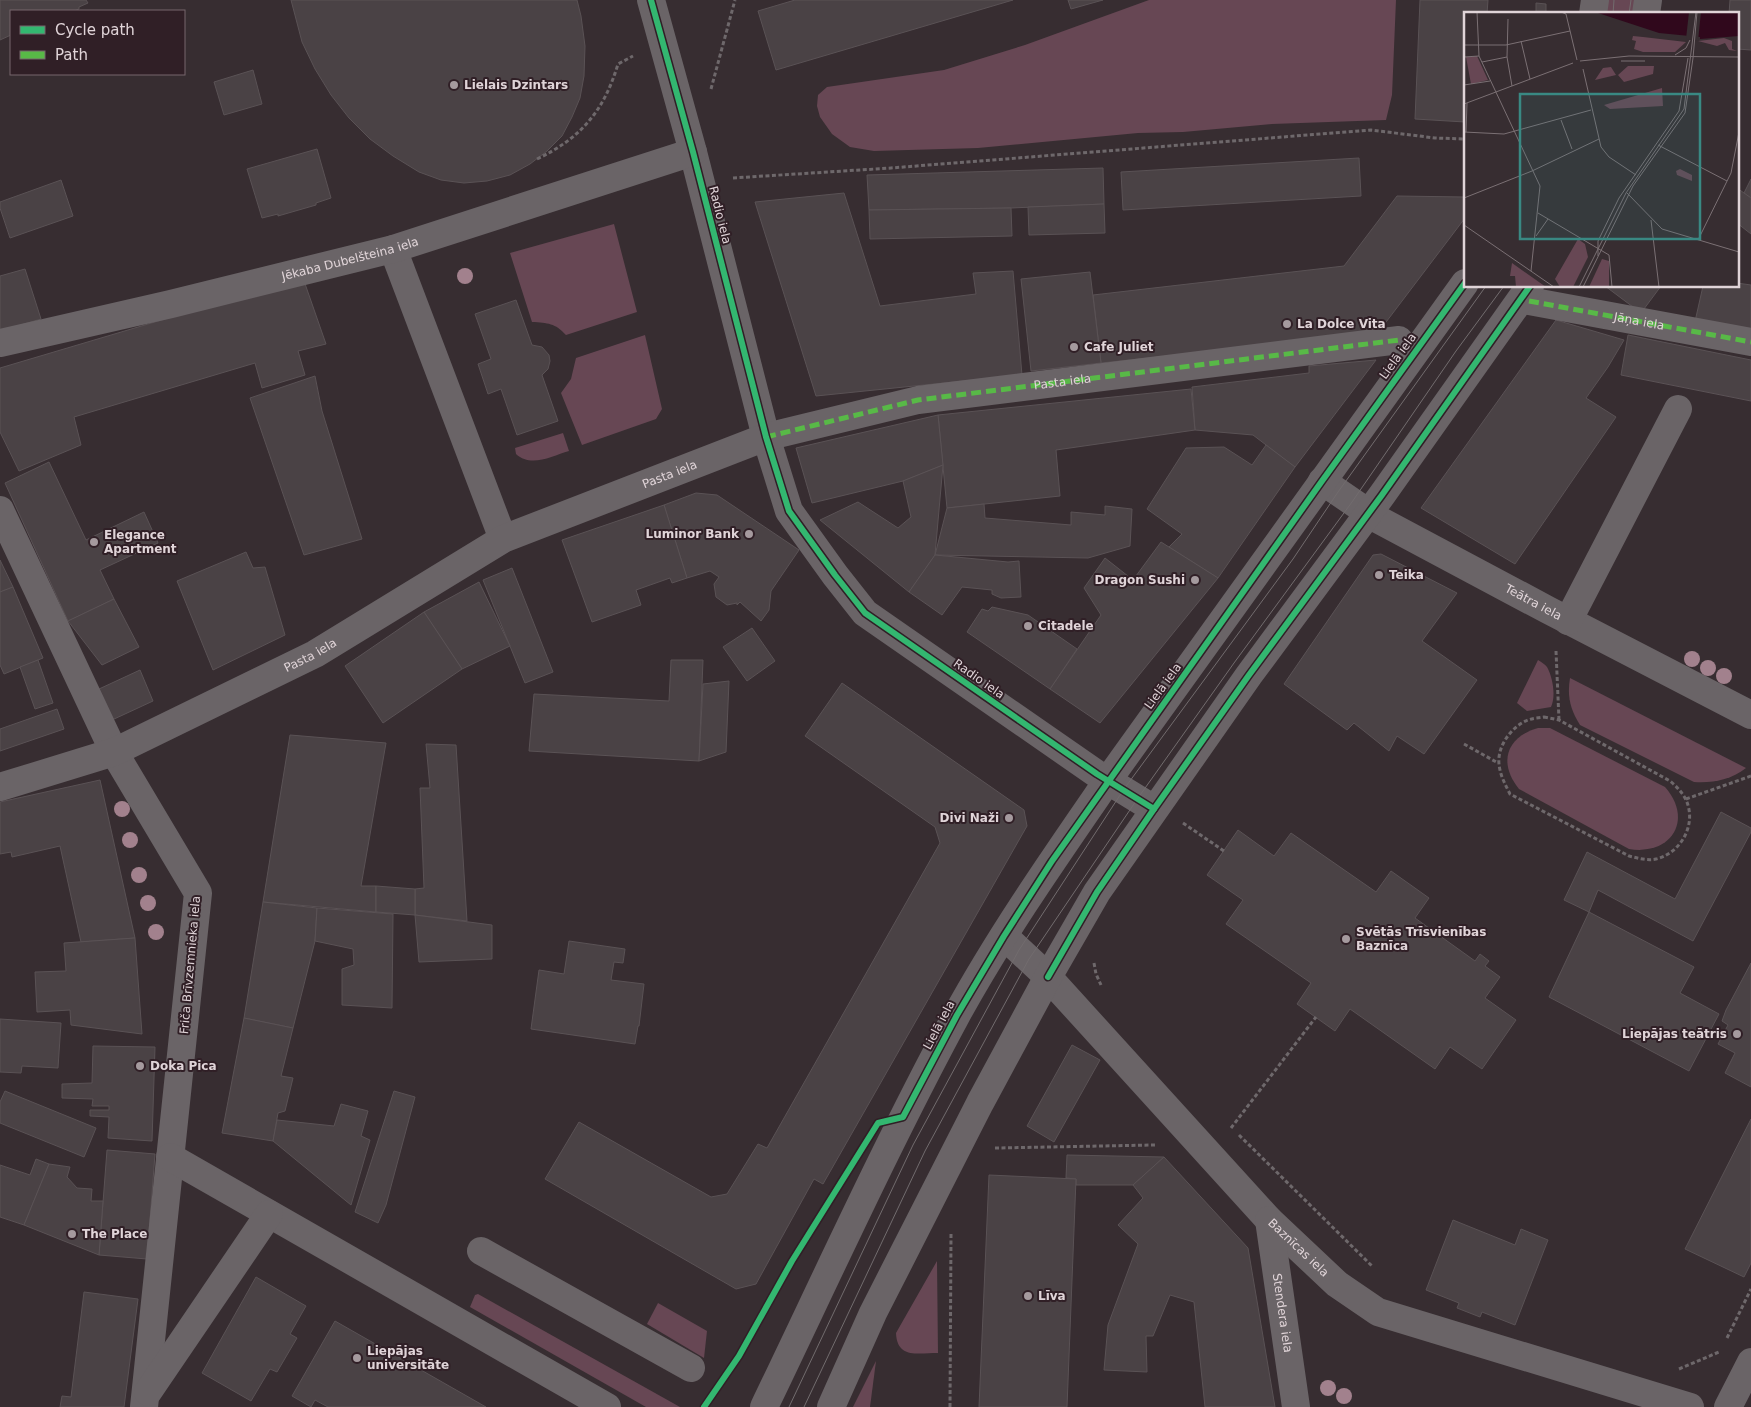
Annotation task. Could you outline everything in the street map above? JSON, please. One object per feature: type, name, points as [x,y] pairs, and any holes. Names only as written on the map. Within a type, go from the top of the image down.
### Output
[{"type":"street","name":"Radio iela","points":[[651,0],[693,152],[766,437],[789,511],[865,613],[1097,774],[1166,814]]},
{"type":"street","name":"Jēkaba Dubelšteina iela","points":[[0,343],[171,304],[393,248],[693,152]]},
{"type":"street","points":[[393,248],[503,538]]},
{"type":"street","name":"Lielā iela","points":[[764,1407],[903,1117],[957,1015],[1004,936],[1052,861],[1108,780],[1464,284]]},
{"type":"street","points":[[831,1407],[877,1304],[980,1103],[1096,892],[1166,814],[1249,675],[1530,294]]},
{"type":"street","name":"Jāņa iela","points":[[1530,294],[1751,342]]},
{"type":"street","name":"Pasta iela","points":[[0,787],[114,752],[315,654],[503,538],[766,437],[918,400],[1398,340]]},
{"type":"street","points":[[1568,620],[1678,409]]},
{"type":"street","name":"Teātra iela","points":[[1322,481],[1379,520],[1751,715]]},
{"type":"street","name":"Friča Brīvzemnieka iela","points":[[0,510],[114,752],[198,893],[145,1401]]},
{"type":"street","name":"Baznīcas iela","points":[[1004,936],[1048,977],[1269,1220],[1337,1284],[1378,1312],[1690,1407]]},
{"type":"street","points":[[170,1157],[607,1407]]},
{"type":"street","points":[[145,1401],[269,1214]]},
{"type":"street","name":"Stendera iela","points":[[1269,1220],[1296,1407]]},
{"type":"street","points":[[481,1251],[691,1368]]},
{"type":"street","points":[[1728,1407],[1751,1362]]},
{"type":"path","points":[[709,95],[735,0]]},
{"type":"path","points":[[537,159],[562,146],[589,122],[602,105],[612,85],[618,64],[634,55]]},
{"type":"path","points":[[700,181],[1371,130],[1435,138],[1464,139]]},
{"type":"path","points":[[1556,651],[1558,720]]},
{"type":"path","points":[[1544,717],[1558,720],[1670,781],[1680,789],[1686,800],[1690,811],[1690,823],[1679,846],[1669,854],[1656,859],[1642,860],[1629,856],[1510,794],[1502,779],[1498,763],[1507,737],[1516,726],[1529,719],[1544,717]]},
{"type":"path","points":[[1464,744],[1498,763]]},
{"type":"path","points":[[1686,800],[1751,776]]},
{"type":"path","points":[[1166,814],[1224,851]]},
{"type":"path","points":[[1093,960],[1096,974],[1102,987]]},
{"type":"path","points":[[1231,1128],[1316,1017]]},
{"type":"path","points":[[1225,1120],[1378,1272]]},
{"type":"path","points":[[990,1155],[995,1146],[1164,1145]]},
{"type":"path","points":[[950,1407],[951,1231]]},
{"type":"path","points":[[1671,1372],[1720,1352],[1751,1289]]},
{"type":"shaded area","points":[[1149,0],[1396,0],[1392,95],[1386,120],[1272,124],[1183,132],[1138,133],[978,148],[874,151],[850,147],[832,134],[820,117],[817,106],[818,95],[827,87],[944,70],[1025,45]]},
{"type":"shaded area","points":[[1604,0],[1638,0],[1636,12],[1603,12]]},
{"type":"shaded area","points":[[614,224],[637,312],[566,335],[551,324],[532,322],[510,253]]},
{"type":"shaded area","points":[[645,335],[662,409],[656,419],[582,445],[561,393],[571,379],[576,358]]},
{"type":"shaded area","points":[[563,433],[569,451],[535,461],[522,458],[516,454],[515,448]]},
{"type":"shaded area","points":[[1538,660],[1546,666],[1551,676],[1554,692],[1553,703],[1551,707],[1527,711],[1517,703]]},
{"type":"shaded area","points":[[1570,678],[1746,768],[1722,780],[1694,782],[1580,725],[1570,702]]},
{"type":"shaded area","points":[[1538,728],[1550,728],[1665,787],[1674,799],[1678,812],[1674,833],[1656,847],[1644,850],[1629,849],[1519,789],[1512,779],[1509,770],[1507,761],[1509,752],[1512,744],[1519,738],[1527,732]]},
{"type":"shaded area","points":[[937,1261],[938,1353],[910,1353],[900,1347],[896,1333]]},
{"type":"shaded area","points":[[478,1294],[680,1407],[646,1407],[470,1307],[475,1295]]},
{"type":"shaded area","points":[[658,1303],[707,1331],[704,1358],[647,1324]]},
{"type":"shaded area","points":[[876,1361],[870,1407],[853,1407]]},
{"type":"building","points":[[0,0],[86,0],[88,3],[76,10],[10,10],[10,35],[0,40]]},
{"type":"building","name":"Lielais Dzintars","points":[[291,0],[577,0],[585,46],[584,76],[580,98],[562,136],[530,164],[510,175],[487,181],[464,183],[441,180],[419,172],[393,156],[370,139],[349,118],[331,95],[315,69],[302,42]]},
{"type":"building","points":[[795,0],[1013,0],[776,70],[758,11]]},
{"type":"building","points":[[1068,0],[1103,0],[1071,9]]},
{"type":"building","points":[[1420,0],[1488,0],[1487,12],[1464,12],[1464,122],[1415,119]]},
{"type":"building","points":[[1730,0],[1751,0],[1751,50],[1738,49],[1738,12],[1729,12]]},
{"type":"building","points":[[1536,3],[1546,4],[1546,12],[1536,12]]},
{"type":"building","points":[[253,70],[262,104],[224,115],[214,82]]},
{"type":"building","points":[[317,149],[331,198],[316,203],[316,205],[278,216],[278,214],[262,218],[247,169]]},
{"type":"building","points":[[1359,158],[1361,196],[1123,210],[1121,172]]},
{"type":"building","points":[[1103,168],[1104,204],[1011,208],[869,210],[867,175]]},
{"type":"building","points":[[1751,179],[1751,198],[1744,193]]},
{"type":"building","points":[[61,180],[73,216],[10,238],[0,208],[0,202]]},
{"type":"building","points":[[1738,189],[1751,198],[1751,234],[1738,224]]},
{"type":"building","points":[[844,193],[880,306],[976,294],[973,273],[1013,271],[1022,375],[816,396],[755,202]]},
{"type":"building","points":[[1397,196],[1464,197],[1464,219],[1377,334],[1101,363],[1093,295],[1344,266]]},
{"type":"building","points":[[1104,204],[1105,233],[1029,235],[1028,207]]},
{"type":"building","points":[[1011,208],[1012,236],[870,239],[869,210]]},
{"type":"building","points":[[25,269],[41,319],[0,331],[0,276]]},
{"type":"building","points":[[1090,272],[1101,363],[1031,371],[1021,279]]},
{"type":"building","points":[[303,278],[326,344],[298,351],[305,375],[262,388],[255,363],[74,417],[81,445],[19,471],[0,432],[0,368]]},
{"type":"building","points":[[1738,283],[1751,285],[1751,337],[1694,326],[1703,288],[1738,288]]},
{"type":"building","points":[[1608,288],[1660,288],[1641,313]]},
{"type":"building","points":[[516,300],[532,345],[542,347],[549,355],[548,369],[542,375],[558,421],[517,435],[501,389],[488,394],[478,364],[491,359],[475,314]]},
{"type":"building","points":[[1556,320],[1624,340],[1586,398],[1616,417],[1515,564],[1421,508]]},
{"type":"building","points":[[1628,335],[1751,360],[1751,401],[1621,375]]},
{"type":"building","points":[[1376,360],[1295,467],[1253,435],[1195,430],[1192,387],[1309,373],[1309,366]]},
{"type":"building","points":[[315,376],[322,411],[362,539],[304,555],[250,398]]},
{"type":"building","points":[[1191,389],[1195,430],[1056,450],[1060,496],[947,508],[938,415]]},
{"type":"building","points":[[938,415],[943,465],[903,481],[812,503],[796,448]]},
{"type":"building","points":[[1266,445],[1295,467],[1218,578],[1169,547],[1182,534],[1147,509],[1186,448],[1224,447],[1252,465]]},
{"type":"building","name":"Elegance Apartment","points":[[49,462],[86,540],[144,512],[158,543],[100,570],[114,599],[68,621],[5,483]]},
{"type":"building","points":[[943,465],[935,555],[909,592],[820,520],[858,502],[898,528],[911,517],[903,481]]},
{"type":"building","points":[[696,493],[717,495],[799,550],[771,591],[769,610],[761,621],[740,602],[737,605],[737,603],[727,605],[716,597],[714,584],[719,577],[710,571],[687,578],[664,505]]},
{"type":"building","points":[[984,504],[985,518],[1071,525],[1071,512],[1105,515],[1105,506],[1132,509],[1130,546],[1088,558],[935,555],[947,508]]},
{"type":"building","points":[[664,505],[687,578],[672,583],[670,578],[636,590],[641,605],[592,622],[562,540]]},
{"type":"building","points":[[1161,542],[1218,578],[1100,723],[1050,689],[1101,615],[1084,588],[1105,558],[1133,580]]},
{"type":"building","points":[[246,552],[253,568],[265,567],[285,635],[213,670],[177,581]]},
{"type":"building","points":[[1381,554],[1457,593],[1422,641],[1477,680],[1424,754],[1397,736],[1389,751],[1354,723],[1347,730],[1284,684],[1373,555]]},
{"type":"building","points":[[935,555],[1008,562],[1019,561],[1021,597],[1001,598],[992,594],[992,590],[962,587],[942,615],[909,592]]},
{"type":"building","points":[[0,560],[13,587],[0,592]]},
{"type":"building","points":[[512,568],[553,672],[525,683],[483,580]]},
{"type":"building","points":[[479,582],[510,646],[462,669],[424,612]]},
{"type":"building","points":[[13,587],[43,658],[4,674],[0,665],[0,592]]},
{"type":"building","points":[[114,599],[139,647],[102,665],[68,621]]},
{"type":"building","points":[[992,607],[1028,615],[1077,649],[1050,689],[967,632],[982,609],[988,611]]},
{"type":"building","points":[[424,612],[462,669],[383,723],[345,666]]},
{"type":"building","points":[[752,628],[775,661],[747,681],[723,647]]},
{"type":"building","points":[[38,660],[53,703],[35,709],[20,667]]},
{"type":"building","points":[[671,660],[703,660],[699,761],[529,751],[534,694],[669,701]]},
{"type":"building","points":[[140,670],[153,701],[112,720],[99,689]]},
{"type":"building","points":[[729,681],[726,752],[699,761],[703,684]]},
{"type":"building","points":[[842,683],[1024,810],[1027,826],[823,1184],[814,1179],[756,1284],[736,1289],[545,1179],[579,1122],[711,1197],[727,1194],[758,1144],[767,1148],[940,843],[935,827],[805,736]]},
{"type":"building","points":[[57,709],[64,729],[0,751],[0,729]]},
{"type":"building","points":[[290,735],[386,743],[361,886],[376,886],[376,912],[263,902]]},
{"type":"building","points":[[426,744],[456,745],[467,921],[415,915],[415,889],[424,888],[420,788],[430,788]]},
{"type":"building","points":[[100,780],[135,938],[81,942],[60,846],[12,857],[11,852],[0,854],[0,802]]},
{"type":"building","points":[[1721,812],[1751,828],[1751,832],[1693,941],[1598,890],[1589,912],[1564,900],[1587,852],[1675,899]]},
{"type":"building","name":"Svētās Trīsvienības Baznīca","points":[[1238,830],[1274,856],[1291,833],[1376,892],[1391,871],[1429,898],[1415,918],[1475,961],[1480,954],[1489,961],[1485,966],[1500,977],[1485,998],[1516,1020],[1482,1069],[1450,1047],[1435,1069],[1350,1009],[1335,1031],[1297,1004],[1311,983],[1226,924],[1243,900],[1207,875]]},
{"type":"building","points":[[376,886],[415,889],[415,915],[376,912]]},
{"type":"building","points":[[263,902],[317,908],[315,941],[293,1028],[244,1018]]},
{"type":"building","points":[[317,908],[393,914],[392,1008],[342,1005],[342,969],[354,965],[353,949],[315,941]]},
{"type":"building","points":[[1589,912],[1694,967],[1680,993],[1719,1014],[1689,1071],[1549,997]]},
{"type":"building","points":[[415,915],[492,925],[492,959],[419,962]]},
{"type":"building","points":[[135,938],[142,1034],[71,1025],[70,1010],[37,1012],[35,972],[66,971],[64,943]]},
{"type":"building","points":[[569,941],[625,949],[623,963],[614,962],[611,980],[644,984],[635,1044],[531,1029],[539,970],[564,974]]},
{"type":"building","name":"Liepājas teātris","points":[[1751,963],[1751,1087],[1725,1073],[1735,1053],[1718,1044],[1728,1025],[1722,1021],[1726,1010]]},
{"type":"building","points":[[244,1018],[293,1028],[281,1076],[293,1078],[285,1111],[278,1113],[273,1141],[222,1133]]},
{"type":"building","points":[[0,1019],[61,1023],[58,1068],[22,1066],[21,1073],[0,1072]]},
{"type":"building","points":[[1072,1045],[1100,1060],[1054,1142],[1027,1126]]},
{"type":"building","points":[[93,1046],[155,1047],[152,1141],[108,1138],[109,1117],[90,1116],[90,1110],[109,1110],[109,1106],[92,1106],[93,1099],[62,1098],[62,1084],[92,1083]]},
{"type":"building","points":[[5,1091],[96,1128],[84,1157],[0,1123],[0,1102]]},
{"type":"building","points":[[394,1091],[415,1097],[386,1205],[378,1223],[355,1212]]},
{"type":"building","points":[[341,1104],[368,1111],[361,1136],[370,1140],[351,1205],[273,1141],[277,1120],[334,1126]]},
{"type":"building","points":[[1751,1119],[1751,1263],[1744,1277],[1685,1249]]},
{"type":"building","points":[[107,1150],[155,1154],[147,1259],[99,1255]]},
{"type":"building","points":[[1067,1155],[1164,1157],[1133,1185],[1076,1185],[1076,1179],[1066,1178]]},
{"type":"building","points":[[1164,1157],[1248,1248],[1275,1407],[1205,1407],[1194,1302],[1170,1295],[1153,1336],[1146,1336],[1147,1372],[1104,1370],[1108,1325],[1138,1244],[1118,1225],[1143,1198],[1133,1185]]},
{"type":"building","points":[[36,1159],[49,1164],[24,1225],[0,1217],[0,1165],[30,1175]]},
{"type":"building","points":[[49,1164],[70,1167],[67,1177],[77,1188],[92,1189],[91,1201],[103,1201],[99,1255],[24,1225]]},
{"type":"building","name":"Līva","points":[[989,1175],[1076,1179],[1067,1407],[979,1407]]},
{"type":"building","points":[[1453,1220],[1515,1245],[1521,1229],[1548,1240],[1515,1325],[1482,1312],[1480,1317],[1457,1308],[1459,1303],[1426,1290]]},
{"type":"building","points":[[256,1277],[306,1306],[290,1334],[297,1338],[277,1372],[270,1369],[251,1401],[202,1373]]},
{"type":"building","points":[[84,1292],[138,1299],[124,1407],[60,1407],[62,1396],[71,1397]]},
{"type":"building","name":"Liepājas universitāte","points":[[335,1321],[486,1407],[328,1407],[315,1400],[311,1407],[292,1396]]},
{"type":"tram line","points":[[1613,12],[1614,0]]},
{"type":"tram line","points":[[1629,12],[1631,0]]},
{"type":"tram line","points":[[789,1407],[913,1145],[1019,950],[1124,789],[1293,559],[1338,492],[1485,288]]},
{"type":"tram line","points":[[804,1407],[925,1151],[1029,959],[1138,798],[1352,502],[1456,351],[1503,288]]},
{"type":"marked path","points":[[1529,301],[1751,342]]},
{"type":"marked path","points":[[766,437],[918,400],[1399,340]]},
{"type":"cycle path","points":[[651,0],[693,152],[766,437],[789,511],[865,613],[1097,774],[1154,809]]},
{"type":"cycle path","points":[[704,1407],[739,1356],[792,1261],[878,1123],[903,1117],[957,1015],[1052,861],[1464,284]]},
{"type":"cycle path","points":[[1048,977],[1097,892],[1154,809],[1249,675],[1382,495],[1529,288]]},
{"type":"place","name":"Lielais Dzintars","points":[[454,85]]},
{"type":"place","name":"La Dolce Vita","points":[[1287,324]]},
{"type":"place","name":"Cafe Juliet","points":[[1074,347]]},
{"type":"place","name":"Luminor Bank","points":[[749,534]]},
{"type":"place","name":"Elegance Apartment","points":[[94,542]]},
{"type":"place","name":"Teika","points":[[1379,575]]},
{"type":"place","name":"Dragon Sushi","points":[[1195,580]]},
{"type":"place","name":"Citadele","points":[[1028,626]]},
{"type":"place","name":"Divi Naži","points":[[1009,818]]},
{"type":"place","name":"Svētās Trīsvienības Baznīca","points":[[1346,939]]},
{"type":"place","name":"Liepājas teātris","points":[[1737,1034]]},
{"type":"place","name":"Doka Pica","points":[[140,1066]]},
{"type":"place","name":"The Place","points":[[72,1234]]},
{"type":"place","name":"Līva","points":[[1028,1296]]},
{"type":"place","name":"Liepājas universitāte","points":[[357,1358]]}]
